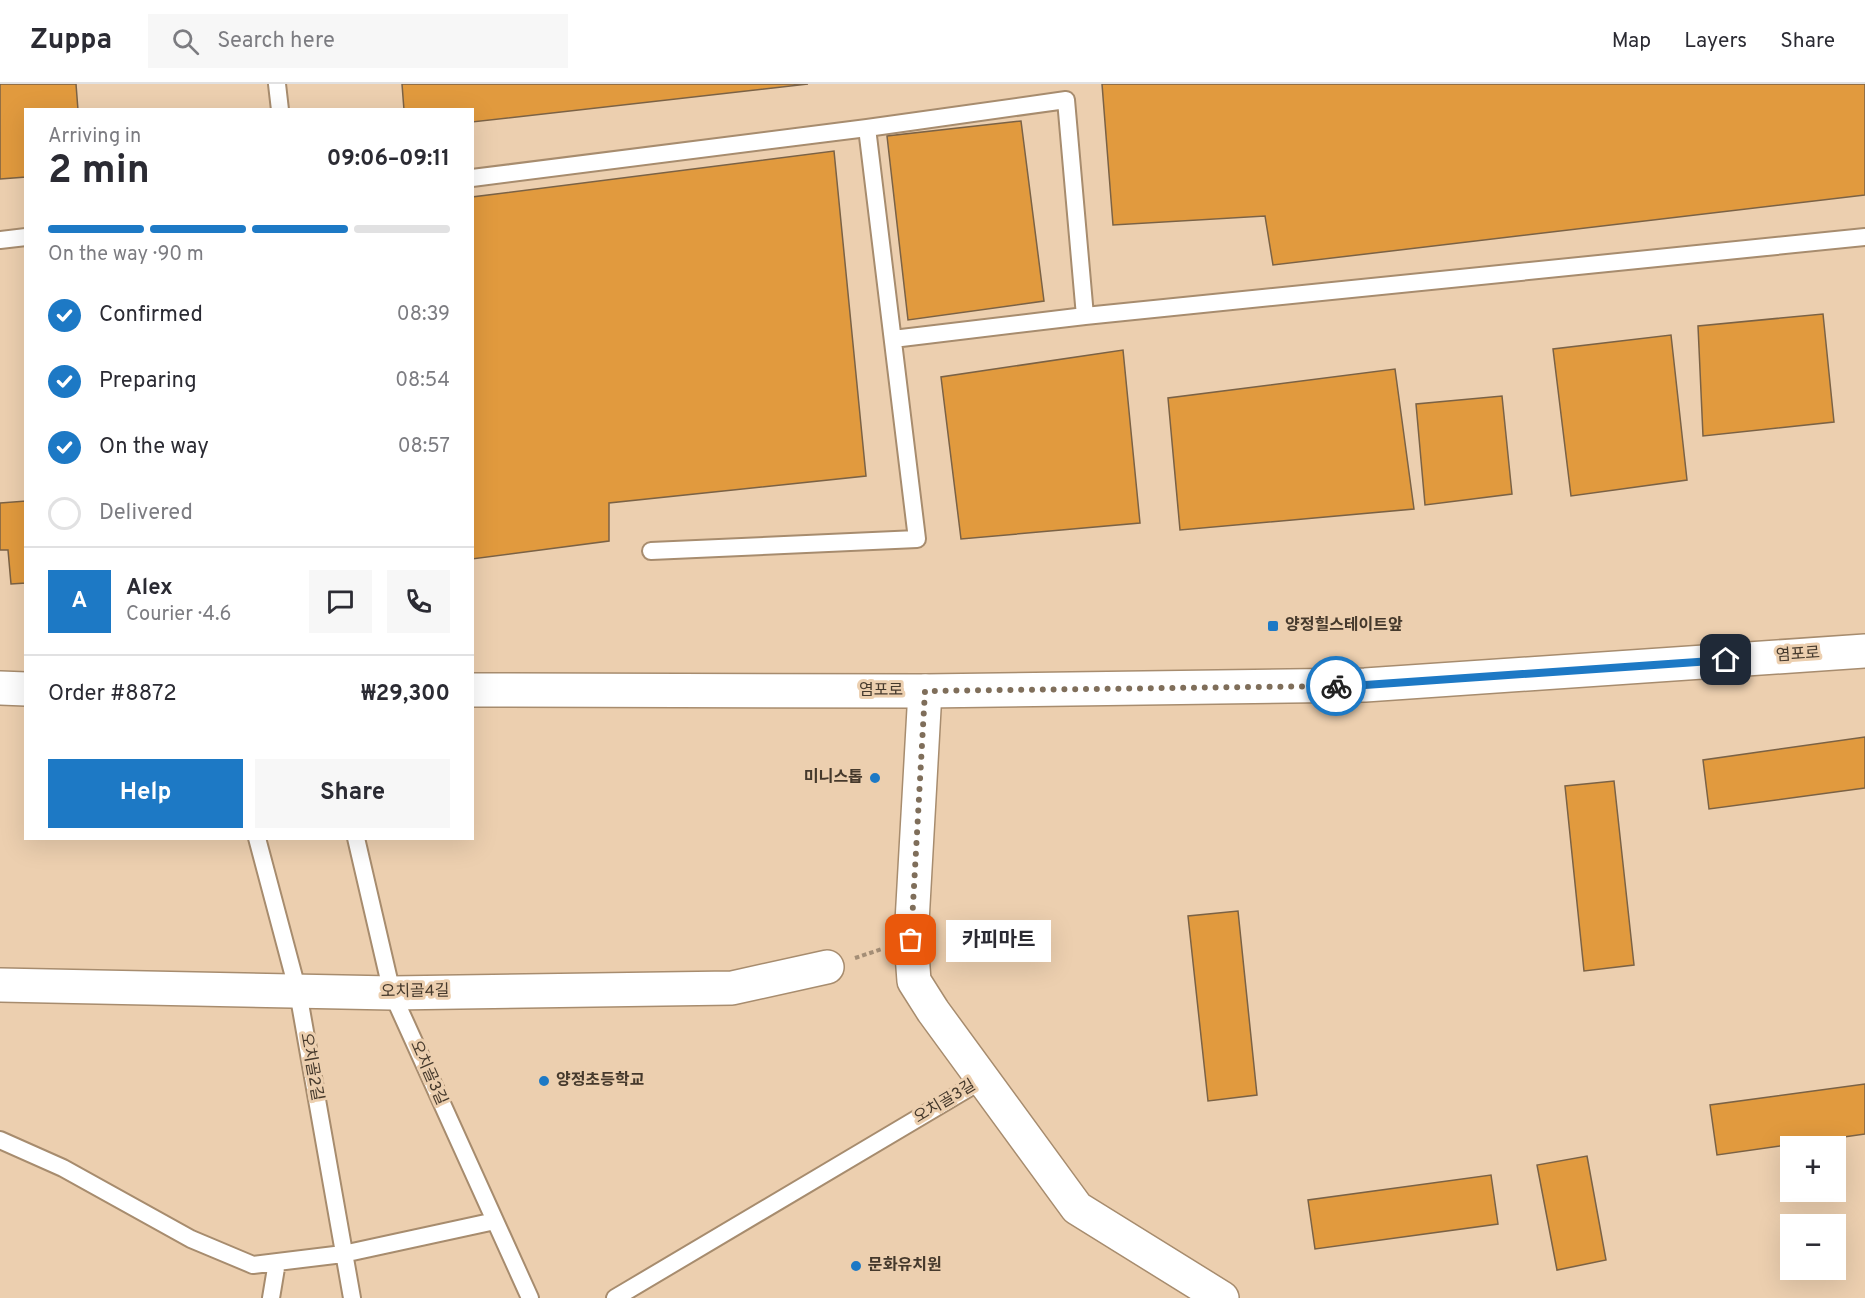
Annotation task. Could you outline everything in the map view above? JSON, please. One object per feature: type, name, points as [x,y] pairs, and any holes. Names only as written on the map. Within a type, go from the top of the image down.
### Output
[{"type":"street","name":"염포로","points":[[474,690],[925,691],[1365,685],[1865,651]]},
{"type":"street","points":[[0,688],[24,689]]},
{"type":"street","name":"오치골3길","points":[[925,691],[911,940],[914,981],[984,1079]]},
{"type":"street","name":"오치골4길","points":[[0,985],[392,993],[732,988],[827,967]]},
{"type":"street","points":[[984,1079],[1077,1208],[1222,1298]]},
{"type":"lane","points":[[277,84],[280,108]]},
{"type":"lane","points":[[474,178],[867,128],[1066,100],[1085,316]]},
{"type":"lane","points":[[651,551],[917,539],[867,128]]},
{"type":"lane","points":[[0,240],[24,237]]},
{"type":"lane","points":[[892,339],[1085,316],[1865,237]]},
{"type":"lane","name":"오치골2길","points":[[258,840],[298,992],[352,1298]]},
{"type":"lane","name":"오치골3길","points":[[356,840],[392,993],[530,1298]]},
{"type":"lane","name":"오치골3길","points":[[615,1298],[984,1079]]},
{"type":"lane","points":[[0,1140],[63,1168],[191,1239],[253,1265],[343,1254],[495,1221]]},
{"type":"lane","points":[[271,1298],[277,1262]]},
{"type":"path","points":[[827,967],[911,940]]},
{"type":"building","points":[[0,84],[76,84],[78,108],[24,108],[24,177],[0,179]]},
{"type":"building","points":[[402,84],[808,84],[474,122],[474,108],[404,108]]},
{"type":"building","points":[[1102,84],[1865,84],[1865,195],[1273,265],[1265,216],[1113,225]]},
{"type":"building","points":[[1021,121],[1044,301],[908,320],[887,136]]},
{"type":"building","points":[[834,151],[866,476],[609,503],[609,541],[474,559],[474,197]]},
{"type":"building","points":[[1823,314],[1834,422],[1703,436],[1698,326]]},
{"type":"building","points":[[1671,335],[1687,480],[1571,496],[1553,349]]},
{"type":"building","points":[[1123,350],[1140,523],[961,539],[941,377]]},
{"type":"building","points":[[1395,369],[1414,509],[1180,530],[1168,398]]},
{"type":"building","points":[[1502,396],[1512,494],[1425,505],[1416,404]]},
{"type":"building","points":[[24,501],[24,583],[11,584],[8,550],[0,550],[0,503]]},
{"type":"building","points":[[1865,737],[1865,788],[1709,809],[1703,760]]},
{"type":"building","points":[[1614,781],[1634,965],[1584,971],[1565,786]]},
{"type":"building","points":[[1238,911],[1257,1095],[1208,1101],[1188,916]]},
{"type":"building","points":[[1865,1084],[1865,1134],[1846,1137],[1780,1136],[1780,1146],[1717,1155],[1710,1105]]},
{"type":"building","points":[[1587,1156],[1606,1260],[1557,1270],[1537,1165]]},
{"type":"building","points":[[1491,1175],[1498,1224],[1315,1249],[1308,1200]]},
{"type":"way so far","points":[[911,940],[925,691],[1336,686]]},
{"type":"place","name":"양정힐스테이트앞","points":[[1273,626]]},
{"type":"place","name":"미니스톱","points":[[875,778]]},
{"type":"place","name":"카피마트","points":[[911,940]]},
{"type":"place","name":"양정초등학교","points":[[544,1081]]},
{"type":"place","name":"문화유치원","points":[[856,1266]]},
{"type":"route","points":[[1336,686],[1726,660]]}]
